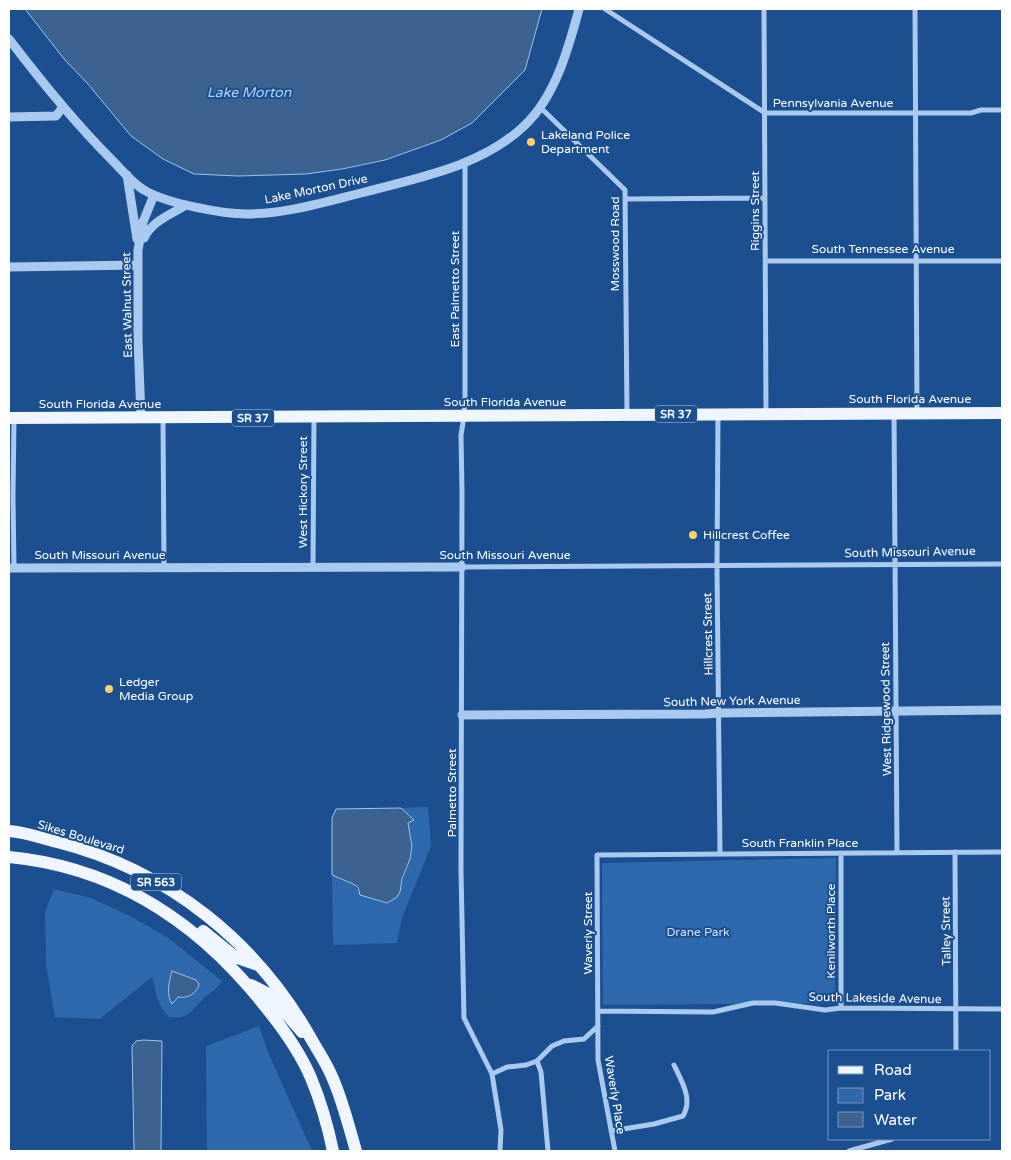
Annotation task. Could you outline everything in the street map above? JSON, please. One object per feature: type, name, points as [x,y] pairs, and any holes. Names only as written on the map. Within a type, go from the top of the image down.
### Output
[{"type":"main road","name":"South Florida Avenue","points":[[11,418],[628,416],[1002,412]]},
{"type":"main road","name":"Sikes Boulevard","points":[[9,831],[69,845],[117,861],[174,892],[218,924],[261,966],[302,1022],[333,1078],[356,1151]]},
{"type":"main road","name":"SR 563","points":[[9,857],[24,858],[78,871],[137,894],[197,935],[246,983],[285,1031],[311,1078],[333,1151]]},
{"type":"main road","points":[[157,906],[166,905],[218,942],[235,957],[261,966]]},
{"type":"main road","points":[[246,983],[269,994],[290,1020],[314,1044]]},
{"type":"street","name":"Lake Morton Drive","points":[[9,39],[63,107],[137,185],[154,195],[186,205],[245,214],[269,212],[346,197],[409,180],[465,162],[507,142],[541,108],[560,68],[579,9]]},
{"type":"street","name":"Pennsylvania Avenue","points":[[605,9],[765,113],[970,113],[981,110],[1002,110]]},
{"type":"street","name":"Riggins Street","points":[[764,9],[766,414]]},
{"type":"street","points":[[915,9],[917,413]]},
{"type":"street","points":[[9,117],[56,116],[63,107]]},
{"type":"street","name":"Mosswood Road","points":[[541,108],[625,190],[625,334],[628,416]]},
{"type":"street","name":"East Palmetto Street","points":[[462,567],[461,435],[464,416],[465,162]]},
{"type":"street","points":[[127,175],[138,249]]},
{"type":"street","name":"East Walnut Street","points":[[142,417],[138,340],[138,249],[143,222],[154,195]]},
{"type":"street","points":[[625,199],[765,198]]},
{"type":"street","points":[[138,249],[148,228],[186,205]]},
{"type":"street","name":"South Tennessee Avenue","points":[[765,261],[1002,261]]},
{"type":"street","points":[[9,267],[138,265]]},
{"type":"street","name":"West Ridgewood Street","points":[[894,413],[897,852]]},
{"type":"street","name":"Hillcrest Street","points":[[718,414],[717,567],[720,854]]},
{"type":"street","name":"West Hickory Street","points":[[313,567],[314,417]]},
{"type":"street","points":[[11,418],[11,568]]},
{"type":"street","points":[[163,418],[164,568]]},
{"type":"street","name":"South Missouri Avenue","points":[[11,568],[717,567],[1002,564]]},
{"type":"street","name":"Palmetto Street","points":[[462,567],[464,1018],[492,1074]]},
{"type":"street","name":"South New York Avenue","points":[[462,715],[1002,710]]},
{"type":"street","name":"Talley Street","points":[[955,852],[956,1050]]},
{"type":"street","name":"South Franklin Place","points":[[597,855],[1002,852]]},
{"type":"street","name":"Kenilworth Place","points":[[841,853],[841,1008]]},
{"type":"street","name":"Waverly Street","points":[[597,855],[598,1011]]},
{"type":"street","name":"South Lakeside Avenue","points":[[598,1011],[713,1012],[753,1003],[776,1003],[825,1010],[841,1008],[1002,1009]]},
{"type":"street","name":"Waverly Place","points":[[598,1011],[599,1068],[615,1151]]},
{"type":"street","points":[[500,1151],[501,1130],[492,1074],[507,1067],[526,1065],[538,1061],[552,1046],[564,1041],[584,1039],[598,1026]]},
{"type":"street","points":[[538,1061],[541,1072],[548,1151]]},
{"type":"street","points":[[611,1131],[654,1124],[683,1116],[688,1108],[687,1095],[674,1064]]},
{"type":"street","points":[[849,1151],[888,1140]]},
{"type":"green space","points":[[428,807],[431,846],[402,918],[397,943],[333,945],[332,875],[353,884],[360,895],[387,903],[400,892],[412,852],[408,823],[414,820],[401,808]]},
{"type":"green space","name":"Drane Park","points":[[836,858],[835,1003],[603,1005],[602,863]]},
{"type":"green space","points":[[54,889],[91,898],[130,916],[167,937],[222,981],[192,1011],[181,1017],[169,1017],[162,1008],[157,998],[152,977],[100,1019],[55,1017],[46,965],[45,912]]},
{"type":"green space","points":[[259,1026],[268,1052],[312,1151],[207,1151],[206,1046]]},
{"type":"water","name":"Lake Morton","points":[[25,9],[542,9],[525,70],[472,123],[441,140],[385,160],[306,174],[238,176],[194,174],[163,159],[131,136],[88,84],[64,59]]},
{"type":"water","points":[[401,808],[414,820],[408,823],[412,846],[410,859],[402,879],[400,892],[396,898],[387,903],[360,895],[358,887],[332,875],[332,818],[336,809]]},
{"type":"water","points":[[172,971],[196,980],[199,984],[192,995],[178,997],[172,1004],[169,983]]},
{"type":"water","points":[[136,1041],[162,1041],[161,1151],[134,1151],[132,1046]]},
{"type":"place","name":"Lakeland Police Department","points":[[531,142]]},
{"type":"place","name":"Hillcrest Coffee","points":[[693,535]]},
{"type":"place","name":"Ledger Media Group","points":[[109,689]]}]
